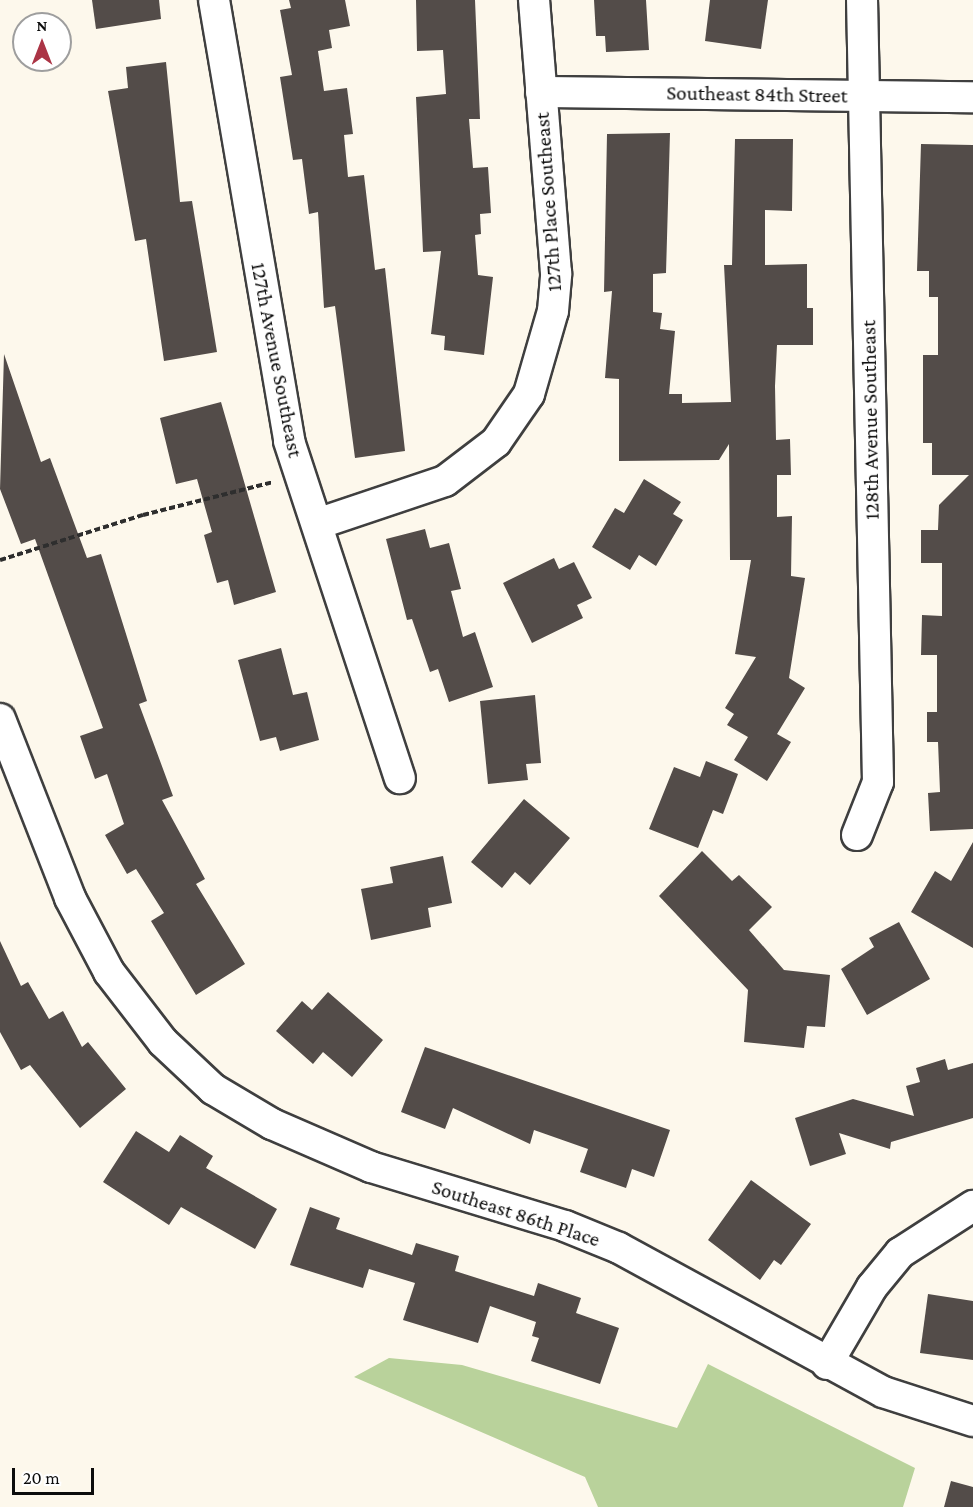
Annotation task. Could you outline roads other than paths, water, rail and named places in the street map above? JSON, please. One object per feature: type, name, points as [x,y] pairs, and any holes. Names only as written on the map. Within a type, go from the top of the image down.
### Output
[{"type":"street","name":"127th Avenue Southeast","points":[[214,0],[290,441],[400,778]]},
{"type":"street","name":"127th Place Southeast","points":[[317,524],[446,481],[496,442],[529,393],[553,311],[556,273],[534,0]]},
{"type":"street","name":"128th Avenue Southeast","points":[[856,835],[878,782],[862,0]]},
{"type":"street","name":"Southeast 84th Street","points":[[541,92],[973,97]]},
{"type":"street","name":"Southeast 86th Place","points":[[0,719],[69,898],[109,972],[163,1042],[213,1089],[272,1124],[371,1167],[565,1226],[619,1248],[827,1364],[884,1392],[973,1421]]},
{"type":"street","points":[[827,1364],[872,1287],[900,1253],[973,1206]]}]
